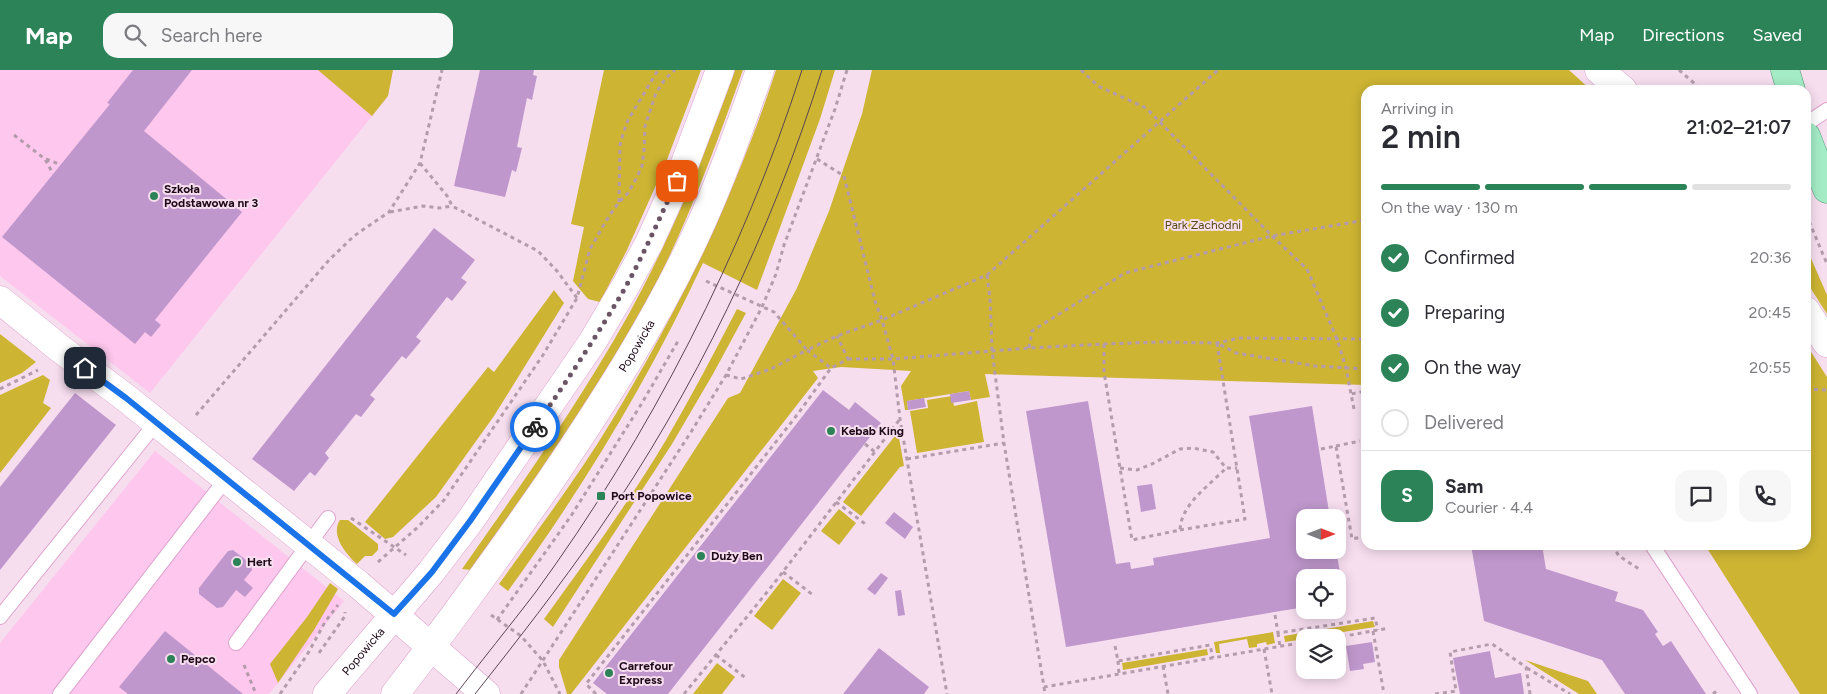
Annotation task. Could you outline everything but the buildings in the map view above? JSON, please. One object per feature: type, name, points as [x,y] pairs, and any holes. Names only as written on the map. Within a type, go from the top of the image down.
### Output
[{"type":"main road","points":[[1785,70],[1790,85]]},
{"type":"main road","points":[[1811,149],[1827,189]]},
{"type":"street","name":"Popowicka","points":[[327,694],[432,572],[470,521],[567,380],[607,318],[649,242],[684,166],[720,70]]},
{"type":"street","name":"Popowicka","points":[[395,694],[431,647],[551,479],[589,424],[631,356],[670,287],[717,188],[760,70]]},
{"type":"street","points":[[1599,70],[1618,85]]},
{"type":"street","points":[[0,300],[308,544],[394,614],[486,694]]},
{"type":"street","points":[[1811,319],[1827,343]]},
{"type":"lane","points":[[1811,121],[1827,110]]},
{"type":"lane","points":[[0,617],[166,431]]},
{"type":"lane","points":[[60,694],[226,479]]},
{"type":"lane","points":[[236,643],[328,518]]},
{"type":"lane","points":[[1655,550],[1750,694]]},
{"type":"path","points":[[166,431],[329,260],[354,236],[389,212],[420,163],[442,70]]},
{"type":"path","points":[[618,202],[620,145],[623,134],[628,120],[658,70]]},
{"type":"path","points":[[376,565],[418,527],[444,500],[532,371],[577,298],[590,250],[618,202],[628,193],[642,166],[645,126],[656,93],[665,79],[675,70]]},
{"type":"path","points":[[521,694],[691,432],[726,375],[762,308],[835,109],[847,70]]},
{"type":"path","points":[[1082,70],[1098,86],[1146,108],[1272,236],[1308,269],[1337,340],[1346,368],[1354,409]]},
{"type":"path","points":[[726,375],[741,379],[771,369],[837,336],[882,320],[987,275],[1218,70]]},
{"type":"path","points":[[1679,70],[1696,85]]},
{"type":"path","points":[[14,135],[45,159],[60,165]]},
{"type":"path","points":[[45,159],[53,174]]},
{"type":"path","points":[[817,159],[844,176],[875,301],[892,359],[900,419],[947,694]]},
{"type":"path","points":[[420,163],[448,197],[452,206]]},
{"type":"path","points":[[389,212],[423,206],[439,208],[452,206],[538,251],[557,271],[577,298]]},
{"type":"path","points":[[1029,348],[1032,331],[1125,273],[1272,236],[1361,221]]},
{"type":"path","points":[[1811,226],[1827,264]]},
{"type":"path","points":[[987,275],[992,350],[1004,443],[1045,694]]},
{"type":"path","points":[[703,288],[706,281],[774,312],[807,350],[831,368]]},
{"type":"path","points":[[837,336],[848,359]]},
{"type":"path","points":[[560,694],[542,661],[520,636],[498,620],[571,516],[642,403],[679,338]]},
{"type":"path","points":[[596,694],[586,684],[797,415],[831,368],[848,359],[892,359],[992,350],[1104,344],[1159,342],[1217,343],[1240,338],[1361,339]]},
{"type":"path","points":[[1217,343],[1236,353],[1315,366],[1361,368]]},
{"type":"path","points":[[1104,344],[1104,372],[1132,540],[1245,519],[1217,343]]},
{"type":"path","points":[[0,389],[35,373],[58,347]]},
{"type":"path","points":[[1811,389],[1827,390]]},
{"type":"path","points":[[1351,394],[1361,392]]},
{"type":"path","points":[[797,415],[801,418]]},
{"type":"path","points":[[684,694],[783,572],[900,419]]},
{"type":"path","points":[[1320,448],[1360,441]]},
{"type":"path","points":[[907,459],[1004,443]]},
{"type":"path","points":[[865,444],[875,452]]},
{"type":"path","points":[[1336,446],[1352,539],[1361,537]]},
{"type":"path","points":[[1120,468],[1137,470],[1180,449],[1193,448],[1213,452],[1226,468]]},
{"type":"path","points":[[1180,530],[1180,520],[1190,503],[1226,468],[1237,468]]},
{"type":"path","points":[[836,502],[868,526]]},
{"type":"path","points":[[344,513],[395,547]]},
{"type":"path","points":[[783,572],[813,595]]},
{"type":"path","points":[[280,694],[307,655],[335,607],[342,602]]},
{"type":"path","points":[[319,655],[344,616],[347,607]]},
{"type":"path","points":[[1276,615],[1280,647]]},
{"type":"path","points":[[1278,633],[1375,618],[1384,694]]},
{"type":"path","points":[[1346,636],[1389,628]]},
{"type":"path","points":[[236,643],[256,694]]},
{"type":"path","points":[[1044,686],[1296,644]]},
{"type":"path","points":[[1435,694],[1456,690],[1450,652],[1492,644],[1526,668],[1570,694]]},
{"type":"path","points":[[1118,660],[1210,645],[1213,658]]},
{"type":"path","points":[[1115,646],[1119,674]]},
{"type":"path","points":[[1264,649],[1272,694]]},
{"type":"path","points":[[716,655],[747,679]]},
{"type":"path","points":[[1163,666],[1168,694]]},
{"type":"path","points":[[1526,668],[1530,694]]},
{"type":"shaded area","name":"Szkoła Podstawowa nr 3","points":[[0,70],[393,70],[388,96],[150,393],[0,276]]},
{"type":"shaded area","points":[[155,451],[344,601],[269,694],[0,694],[0,643]]},
{"type":"green space","points":[[318,70],[393,70],[388,96],[372,116]]},
{"type":"green space","points":[[604,70],[701,70],[665,165],[627,250],[600,302],[588,299],[573,281],[584,227],[571,224]]},
{"type":"green space","points":[[735,70],[743,70],[707,166],[667,261],[636,321],[582,408],[486,550],[471,570],[462,569],[568,415],[626,319],[686,197],[712,134]]},
{"type":"green space","points":[[776,70],[835,70],[820,119],[757,290],[703,263],[660,349],[613,432],[563,513],[508,591],[499,584],[598,443],[660,337],[724,207],[760,117]]},
{"type":"green space","name":"Park Zachodni","points":[[872,70],[1569,70],[1586,85],[1361,85],[1361,385],[985,374],[990,397],[971,400],[969,391],[907,401],[908,410],[905,410],[901,386],[911,371],[841,367],[813,371],[818,378],[571,694],[567,694],[559,667],[559,660],[728,398],[740,393],[797,288],[829,211],[862,114]]},
{"type":"green space","points":[[1811,258],[1827,295],[1827,314],[1811,289]]},
{"type":"green space","points":[[554,290],[564,303],[494,416],[436,497],[393,537],[385,539],[365,522],[488,367],[494,372]]},
{"type":"green space","points":[[737,309],[746,313],[713,374],[672,444],[553,627],[544,619],[607,531],[652,463]]},
{"type":"green space","points":[[0,334],[36,362],[22,373],[0,383]]},
{"type":"green space","points":[[1811,352],[1827,377],[1827,694],[1800,694],[1708,550],[1811,550]]},
{"type":"green space","points":[[43,375],[50,380],[43,403],[51,408],[0,473],[0,395]]},
{"type":"green space","points":[[952,396],[954,406],[977,401],[984,442],[917,453],[910,411],[928,408],[927,400]]},
{"type":"green space","points":[[898,432],[904,466],[900,467],[861,516],[843,502]]},
{"type":"green space","points":[[839,509],[856,523],[839,545],[821,531]]},
{"type":"green space","points":[[340,520],[348,520],[378,544],[378,550],[372,556],[365,556],[357,564],[344,550],[338,538],[337,526]]},
{"type":"green space","points":[[783,579],[801,593],[772,630],[754,616]]},
{"type":"green space","points":[[330,583],[338,589],[314,630],[278,683],[270,664],[307,617]]},
{"type":"green space","points":[[1373,621],[1375,627],[1346,632],[1346,629],[1326,629]]},
{"type":"green space","points":[[1273,632],[1275,643],[1267,645],[1266,642],[1257,644],[1257,647],[1249,648],[1247,639],[1219,644],[1220,653],[1216,653],[1214,642]]},
{"type":"green space","points":[[1296,634],[1296,640],[1285,642],[1284,636]]},
{"type":"green space","points":[[1207,649],[1208,655],[1123,670],[1122,663]]},
{"type":"green space","points":[[1525,660],[1588,681],[1597,694],[1579,694]]},
{"type":"green space","points":[[717,663],[735,677],[722,694],[693,694]]},
{"type":"tram line","points":[[456,694],[535,593],[577,533],[617,471],[654,407],[722,275],[778,139],[802,70]]},
{"type":"tram line","points":[[475,694],[538,614],[598,531],[633,478],[698,367],[754,250],[802,130],[822,70]]},
{"type":"way so far","points":[[535,427],[593,341],[625,287],[649,242],[677,181]]},
{"type":"place","name":"Szkoła Podstawowa nr 3","points":[[154,196]]},
{"type":"place","name":"Kebab King","points":[[831,431]]},
{"type":"place","name":"Port Popowice","points":[[601,496]]},
{"type":"place","name":"Duży Ben","points":[[701,556]]},
{"type":"place","name":"Hert","points":[[237,562]]},
{"type":"place","name":"Pepco","points":[[171,659]]},
{"type":"place","name":"Carrefour Express","points":[[609,673]]},
{"type":"route","points":[[85,368],[126,398],[394,614],[432,572],[535,427]]}]
